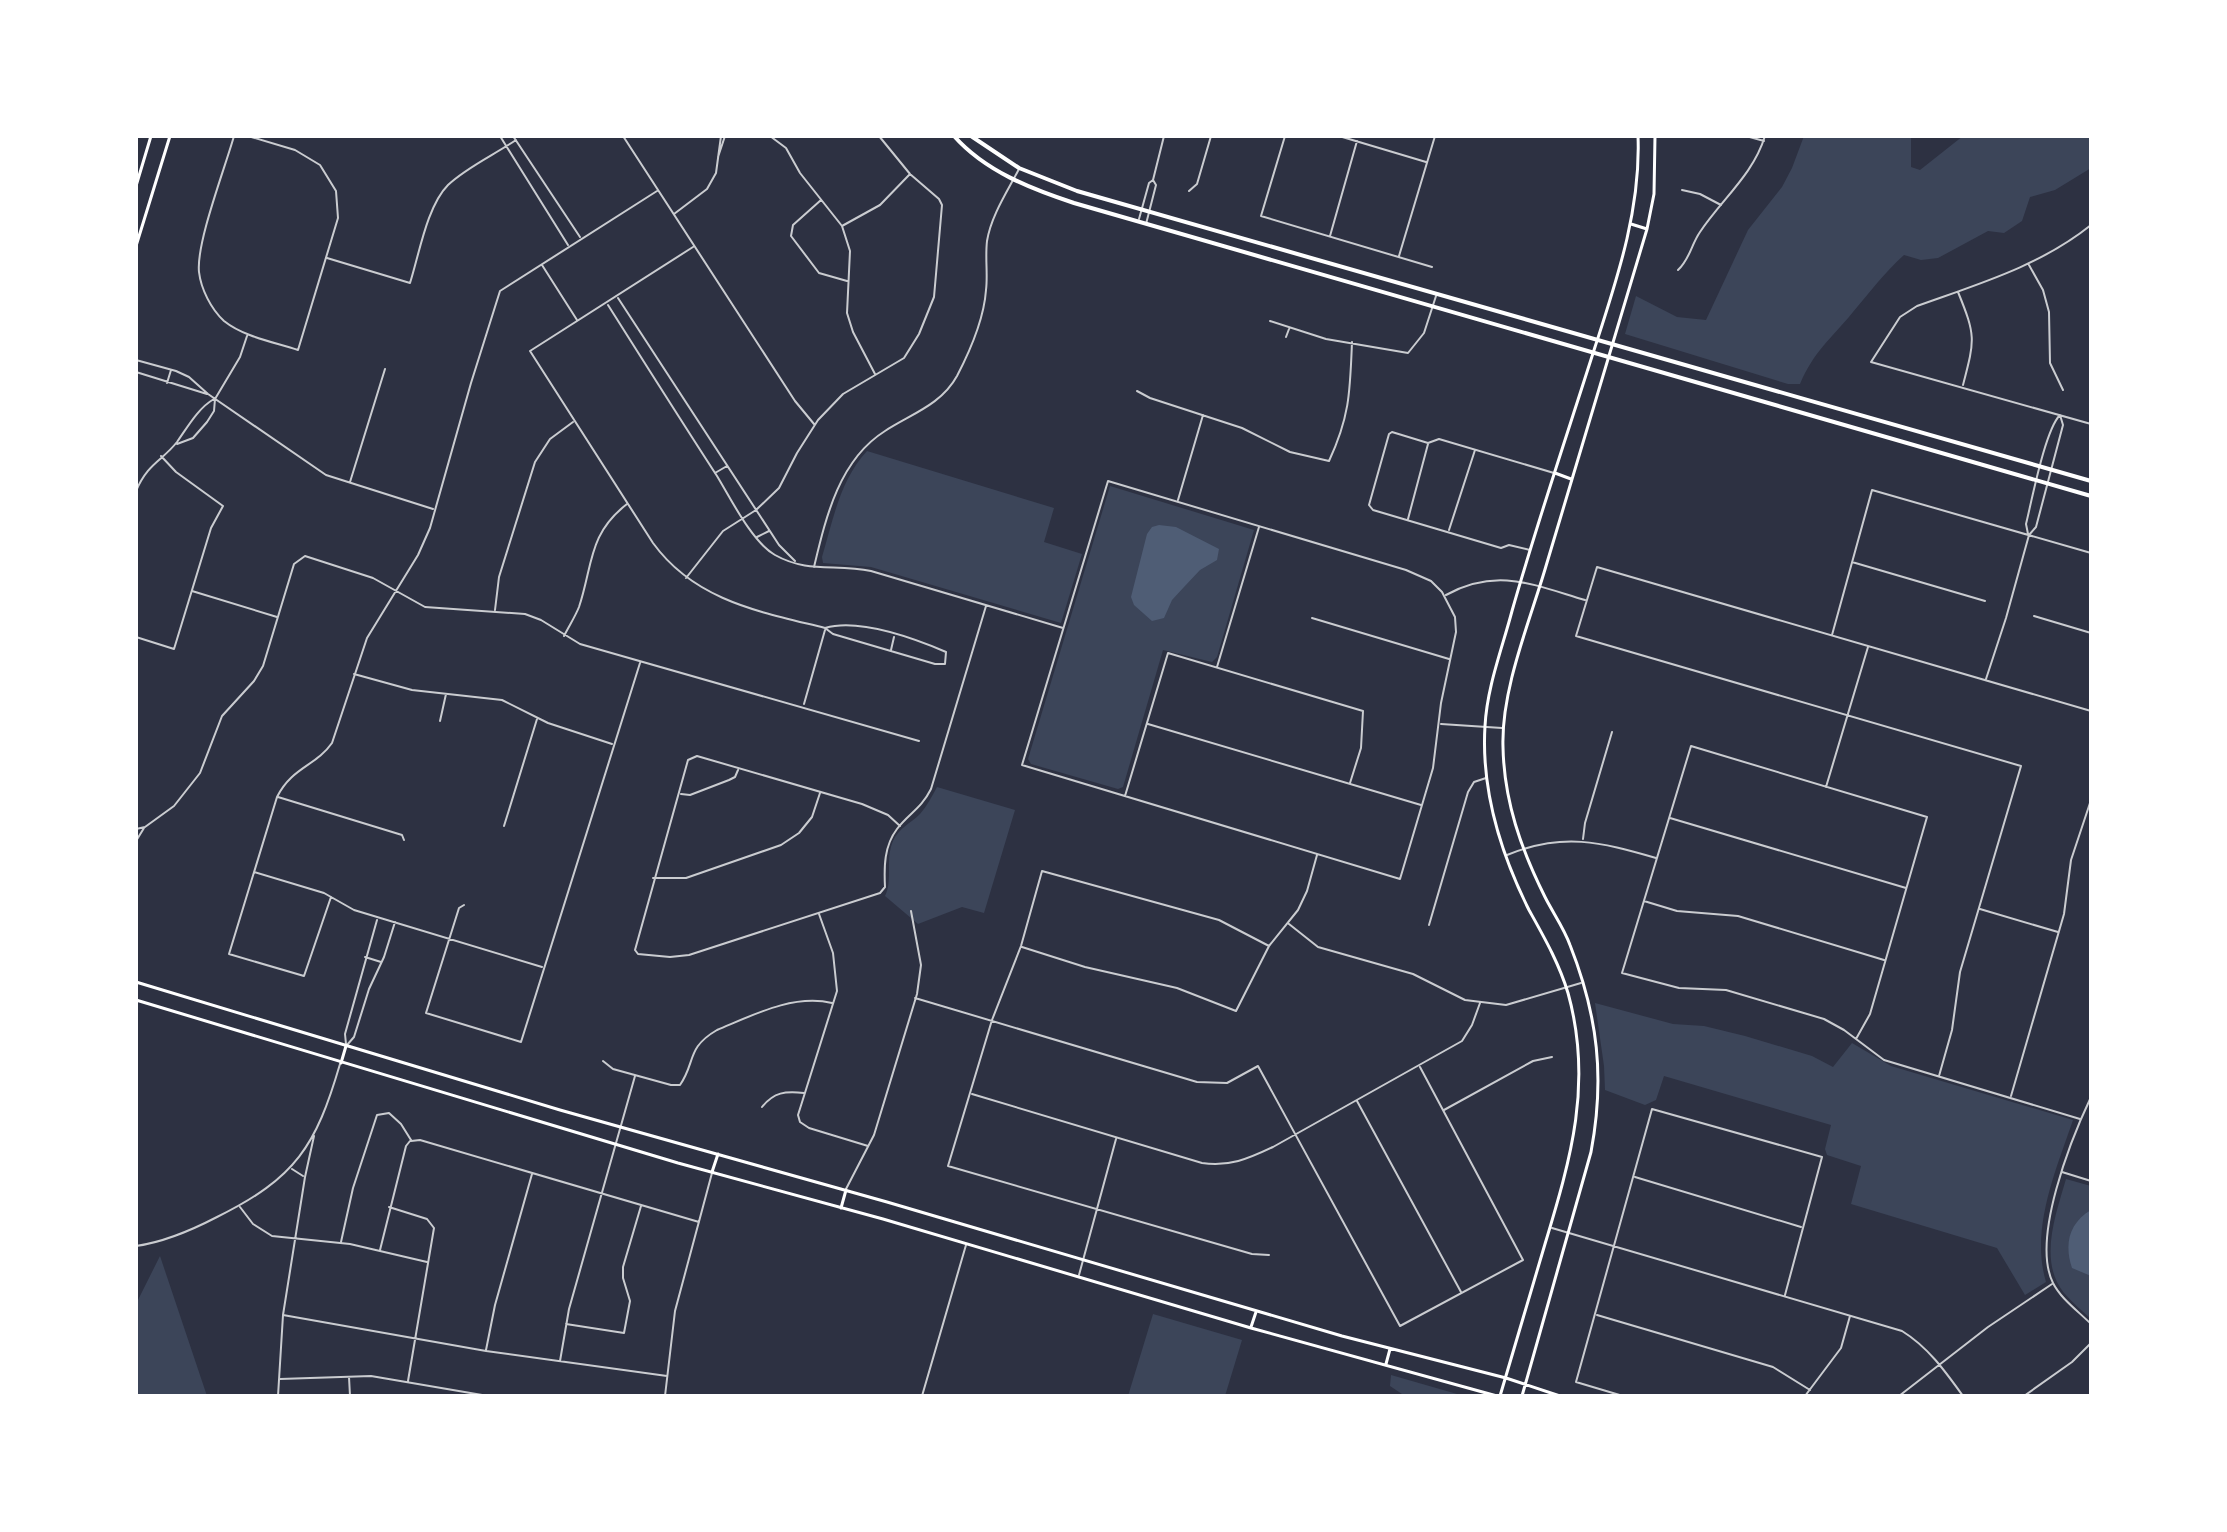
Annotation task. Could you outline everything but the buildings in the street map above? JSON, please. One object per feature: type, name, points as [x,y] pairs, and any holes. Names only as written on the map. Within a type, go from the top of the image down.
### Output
[{"type":"main road","points":[[136,186],[151,136]]},
{"type":"main road","points":[[136,246],[170,136]]},
{"type":"main road","points":[[954,136],[1013,180],[1084,206],[2091,496]]},
{"type":"main road","points":[[971,136],[1019,168],[1087,194],[2091,481]]},
{"type":"main road","points":[[136,1000],[616,1145],[1251,1328],[1499,1396],[1570,1161],[1580,1098],[1577,1036],[1566,987],[1552,950],[1505,856],[1494,820],[1485,726],[1492,686],[1530,550],[1631,224],[1636,197],[1638,136]]},
{"type":"main road","points":[[1522,1396],[1591,1152],[1598,1112],[1599,1071],[1593,1024],[1583,982],[1569,942],[1522,849],[1510,812],[1503,728],[1517,664],[1647,229],[1654,194],[1655,136]]},
{"type":"main road","points":[[1084,206],[1087,194]]},
{"type":"main road","points":[[1631,224],[1647,229]]},
{"type":"main road","points":[[1747,396],[1751,383]]},
{"type":"main road","points":[[1555,473],[1572,479]]},
{"type":"main road","points":[[136,982],[1256,1312],[1525,1383],[1560,1396]]},
{"type":"main road","points":[[341,1063],[346,1046]]},
{"type":"main road","points":[[712,1172],[718,1154]]},
{"type":"main road","points":[[841,1208],[846,1190]]},
{"type":"main road","points":[[1251,1328],[1256,1312]]},
{"type":"main road","points":[[1385,1366],[1390,1349]]},
{"type":"street","points":[[234,136],[202,244],[199,272],[207,299],[224,321],[248,334],[298,350],[338,218],[336,191],[320,165],[295,150],[248,136]]},
{"type":"street","points":[[500,136],[569,246]]},
{"type":"street","points":[[513,136],[581,238]]},
{"type":"street","points":[[623,136],[795,401],[815,425]]},
{"type":"street","points":[[673,215],[707,189],[716,173],[723,136]]},
{"type":"street","points":[[770,136],[786,148],[800,173],[842,226],[850,251],[847,313],[876,375]]},
{"type":"street","points":[[686,578],[723,531],[756,510],[779,488],[815,425],[843,394],[904,358],[919,334],[934,297],[942,205],[910,174],[879,136]]},
{"type":"street","points":[[1138,222],[1164,136]]},
{"type":"street","points":[[1189,191],[1197,184],[1211,136]]},
{"type":"street","points":[[1285,136],[1261,216],[1432,267]]},
{"type":"street","points":[[1339,136],[1427,162]]},
{"type":"street","points":[[1399,257],[1435,136]]},
{"type":"street","points":[[1746,136],[1764,141]]},
{"type":"street","points":[[1678,270],[1688,261],[1700,232],[1754,162],[1765,136]]},
{"type":"street","points":[[326,258],[410,283],[440,194],[453,181],[516,140]]},
{"type":"street","points":[[1330,237],[1357,141]]},
{"type":"street","points":[[814,568],[836,492],[854,458],[881,433],[929,406],[956,378],[981,319],[990,231],[1019,168]]},
{"type":"street","points":[[842,226],[880,205],[910,174]]},
{"type":"street","points":[[1146,224],[1156,185],[1153,180]]},
{"type":"street","points":[[1682,190],[1700,194],[1722,206]]},
{"type":"street","points":[[331,897],[304,976],[229,954],[277,797],[294,773],[320,756],[332,743],[367,638],[423,546],[500,291],[657,191]]},
{"type":"street","points":[[822,199],[793,225],[791,236],[819,273],[849,282]]},
{"type":"street","points":[[2091,225],[2070,242],[2028,264],[1917,306],[1900,317],[1871,362],[2091,424]]},
{"type":"street","points":[[693,247],[530,351],[657,550],[686,578],[732,603],[825,628],[833,634],[935,664],[945,664],[948,658],[946,652],[939,649],[857,625],[825,628]]},
{"type":"street","points":[[541,264],[578,321]]},
{"type":"street","points":[[2028,264],[2043,290],[2049,312],[2050,363],[2063,390]]},
{"type":"street","points":[[1958,291],[1972,327],[1973,344],[1962,388]]},
{"type":"street","points":[[1270,321],[1326,339],[1408,353],[1424,333],[1437,293]]},
{"type":"street","points":[[618,297],[756,510],[795,562]]},
{"type":"street","points":[[607,304],[742,517],[772,553],[814,568],[853,567],[1064,628]]},
{"type":"street","points":[[1286,337],[1290,328]]},
{"type":"street","points":[[177,444],[190,440],[214,411],[215,399],[240,357],[248,334]]},
{"type":"street","points":[[1137,391],[1242,428],[1290,452],[1329,461],[1349,406],[1352,342]]},
{"type":"street","points":[[136,360],[189,377],[208,394],[312,467],[350,483],[434,510]]},
{"type":"street","points":[[166,383],[171,369]]},
{"type":"street","points":[[350,483],[385,369]]},
{"type":"street","points":[[136,372],[208,394]]},
{"type":"street","points":[[136,491],[147,470],[177,444],[205,404],[215,399]]},
{"type":"street","points":[[1177,501],[1203,415]]},
{"type":"street","points":[[2029,535],[2026,524],[2053,422],[2060,415]]},
{"type":"street","points":[[1986,680],[2029,535],[2036,527],[2063,425],[2060,415]]},
{"type":"street","points":[[495,612],[499,577],[536,458],[550,439],[574,422]]},
{"type":"street","points":[[1530,550],[1509,545],[1501,548],[1373,510],[1369,505],[1389,434],[1392,432],[1428,443],[1439,439],[1555,473]]},
{"type":"street","points":[[1408,520],[1428,443]]},
{"type":"street","points":[[1449,532],[1475,450]]},
{"type":"street","points":[[136,637],[174,649],[211,528],[223,506],[176,472],[161,456]]},
{"type":"street","points":[[715,473],[728,466]]},
{"type":"street","points":[[1108,481],[1177,501],[1419,574],[1431,581],[1444,596],[1455,617],[1455,642],[1439,723],[1437,750],[1400,879],[1022,765],[1108,481]]},
{"type":"street","points":[[1832,636],[1872,490],[2091,553]]},
{"type":"street","points":[[564,636],[578,609],[601,532],[611,517],[627,504]]},
{"type":"street","points":[[1216,668],[1259,526]]},
{"type":"street","points":[[757,537],[770,530]]},
{"type":"street","points":[[136,841],[145,827],[174,806],[200,773],[225,710],[261,671],[294,564],[305,556],[369,576],[418,604],[432,608],[513,612],[535,618],[580,644],[677,669],[919,741]]},
{"type":"street","points":[[1852,562],[1985,601]]},
{"type":"street","points":[[1939,1076],[1952,1030],[1960,972],[2021,766],[1576,636],[1597,567],[2091,711]]},
{"type":"street","points":[[1444,596],[1484,580],[1521,581],[1586,601]]},
{"type":"street","points":[[192,591],[278,617]]},
{"type":"street","points":[[900,826],[888,815],[820,792],[692,757],[653,878],[635,950],[638,954],[670,957],[689,955],[880,893],[885,887],[884,866],[888,846],[900,826],[925,803],[986,606]]},
{"type":"street","points":[[2034,616],[2091,633]]},
{"type":"street","points":[[1312,618],[1451,659]]},
{"type":"street","points":[[803,706],[825,628]]},
{"type":"street","points":[[891,651],[895,635]]},
{"type":"street","points":[[1826,787],[1868,646]]},
{"type":"street","points":[[1125,796],[1168,653],[1363,711],[1361,748],[1350,783]]},
{"type":"street","points":[[464,905],[459,908],[426,1013],[521,1042],[641,662]]},
{"type":"street","points":[[354,674],[412,690],[502,700],[537,718],[613,744]]},
{"type":"street","points":[[440,721],[446,693]]},
{"type":"street","points":[[504,826],[537,718]]},
{"type":"street","points":[[1439,723],[1503,728]]},
{"type":"street","points":[[1148,724],[1422,805]]},
{"type":"street","points":[[1583,840],[1585,823],[1612,732]]},
{"type":"street","points":[[1856,1039],[1870,1014],[1927,817],[1691,746],[1622,973],[1679,988],[1726,990],[1824,1019],[1884,1060],[2080,1119]]},
{"type":"street","points":[[679,793],[690,795],[729,780],[735,777],[738,768]]},
{"type":"street","points":[[932,768],[937,770]]},
{"type":"street","points":[[1429,925],[1468,792],[1474,782],[1488,778]]},
{"type":"street","points":[[653,878],[686,878],[781,845],[799,833],[812,817],[820,792]]},
{"type":"street","points":[[277,797],[402,835],[404,840]]},
{"type":"street","points":[[2010,1097],[2064,914],[2071,860],[2091,800]]},
{"type":"street","points":[[1669,817],[1907,888]]},
{"type":"street","points":[[136,829],[145,827]]},
{"type":"street","points":[[1505,856],[1541,843],[1583,840],[1657,859]]},
{"type":"street","points":[[1021,946],[1085,967],[1177,988],[1236,1011],[1269,946],[1288,924],[1307,891],[1318,854]]},
{"type":"street","points":[[1269,946],[1208,917],[1042,871],[1021,946],[992,1020],[948,1166],[1252,1254],[1269,1255]]},
{"type":"street","points":[[254,872],[331,897],[350,909],[544,967]]},
{"type":"street","points":[[1644,901],[1677,911],[1738,916],[1886,961]]},
{"type":"street","points":[[1979,909],[2059,932]]},
{"type":"street","points":[[846,1190],[870,1147],[915,998],[921,965],[911,911]]},
{"type":"street","points":[[818,912],[837,968],[837,991],[798,1115],[800,1122],[809,1128],[870,1147]]},
{"type":"street","points":[[346,1046],[345,1034],[377,917]]},
{"type":"street","points":[[346,1046],[354,1037],[395,922]]},
{"type":"street","points":[[1288,924],[1318,947],[1413,974],[1465,1000],[1480,1003],[1506,1005],[1583,982]]},
{"type":"street","points":[[365,957],[382,962]]},
{"type":"street","points":[[915,998],[1197,1082],[1227,1083],[1258,1066],[1400,1326],[1523,1260],[1420,1067]]},
{"type":"street","points":[[603,1061],[613,1069],[635,1076],[680,1085],[694,1051],[717,1030],[799,1001],[816,999],[833,1004]]},
{"type":"street","points":[[970,1094],[1202,1163],[1224,1165],[1247,1160],[1420,1067],[1462,1041],[1480,1003]]},
{"type":"street","points":[[1443,1111],[1533,1061],[1552,1057]]},
{"type":"street","points":[[136,1246],[191,1230],[275,1184],[290,1169],[315,1133],[341,1063]]},
{"type":"street","points":[[560,1362],[566,1324],[635,1076]]},
{"type":"street","points":[[762,1107],[771,1096],[787,1091],[805,1093]]},
{"type":"street","points":[[2091,1097],[2061,1172],[2046,1249],[2053,1284],[2091,1324]]},
{"type":"street","points":[[1357,1101],[1461,1293]]},
{"type":"street","points":[[1623,1396],[1576,1382],[1652,1109],[1822,1157],[1785,1295]]},
{"type":"street","points":[[341,1242],[353,1188],[377,1115],[389,1113],[401,1124],[411,1141]]},
{"type":"street","points":[[278,1396],[283,1315],[315,1133]]},
{"type":"street","points":[[1079,1277],[1117,1138]]},
{"type":"street","points":[[380,1251],[406,1146],[411,1141],[420,1140],[699,1222]]},
{"type":"street","points":[[290,1169],[305,1177]]},
{"type":"street","points":[[665,1396],[675,1311],[712,1172]]},
{"type":"street","points":[[2061,1172],[2091,1181]]},
{"type":"street","points":[[486,1351],[495,1305],[532,1173]]},
{"type":"street","points":[[1633,1176],[1802,1228]]},
{"type":"street","points":[[566,1324],[624,1333],[630,1301],[623,1267],[641,1205]]},
{"type":"street","points":[[239,1206],[253,1224],[266,1233],[295,1239],[341,1242],[428,1263]]},
{"type":"street","points":[[389,1207],[427,1219],[433,1224],[434,1233],[408,1382]]},
{"type":"street","points":[[1550,1227],[1902,1331],[1919,1341],[1963,1396]]},
{"type":"street","points":[[922,1396],[966,1244]]},
{"type":"street","points":[[1899,1396],[1939,1363],[2053,1284]]},
{"type":"street","points":[[1595,1314],[1773,1367],[1810,1390]]},
{"type":"street","points":[[1805,1396],[1841,1348],[1850,1314]]},
{"type":"street","points":[[283,1315],[486,1351],[667,1376]]},
{"type":"street","points":[[2024,1396],[2072,1362],[2091,1343]]},
{"type":"street","points":[[279,1379],[349,1376],[408,1382],[488,1396]]},
{"type":"street","points":[[349,1376],[350,1396]]},
{"type":"shaded area","points":[[1804,136],[1911,136],[1911,167],[1920,170],[1963,136],[2091,136],[2091,168],[2055,190],[2030,197],[2022,221],[2004,233],[1988,231],[1938,258],[1921,260],[1904,255],[1824,346],[1800,384],[1788,384],[1625,334],[1636,296],[1677,317],[1706,320],[1748,230],[1782,187]]},
{"type":"shaded area","points":[[867,451],[1054,508],[1044,542],[1082,554],[1061,623],[871,567],[823,563],[838,501],[850,475]]},
{"type":"shaded area","points":[[1110,486],[1254,530],[1217,657],[1212,662],[1163,650],[1123,787],[1118,789],[1031,764],[1028,759]]},
{"type":"shaded area","points":[[1152,527],[1176,527],[1219,549],[1217,560],[1200,570],[1172,600],[1164,618],[1152,621],[1134,605],[1131,597],[1147,534]]},
{"type":"shaded area","points":[[937,787],[1015,810],[984,913],[962,907],[918,924],[885,896],[890,855],[896,836],[920,814]]},
{"type":"shaded area","points":[[1595,1003],[1673,1024],[1704,1026],[1745,1036],[1812,1056],[1833,1067],[1852,1043],[1891,1066],[2073,1120],[2043,1221],[2042,1262],[2046,1282],[2025,1295],[1997,1248],[1851,1204],[1861,1166],[1827,1155],[1825,1149],[1831,1125],[1664,1076],[1656,1100],[1645,1105],[1605,1090]]},
{"type":"shaded area","points":[[2066,1179],[2091,1186],[2091,1319],[2064,1293],[2052,1267],[2052,1237]]},
{"type":"shaded area","points":[[2091,1210],[2091,1276],[2072,1268],[2068,1251],[2073,1228]]},
{"type":"shaded area","points":[[160,1256],[207,1396],[136,1396],[136,1304]]},
{"type":"shaded area","points":[[1153,1314],[1242,1340],[1225,1396],[1128,1396]]},
{"type":"shaded area","points":[[1391,1375],[1464,1396],[1405,1396],[1390,1386]]}]
